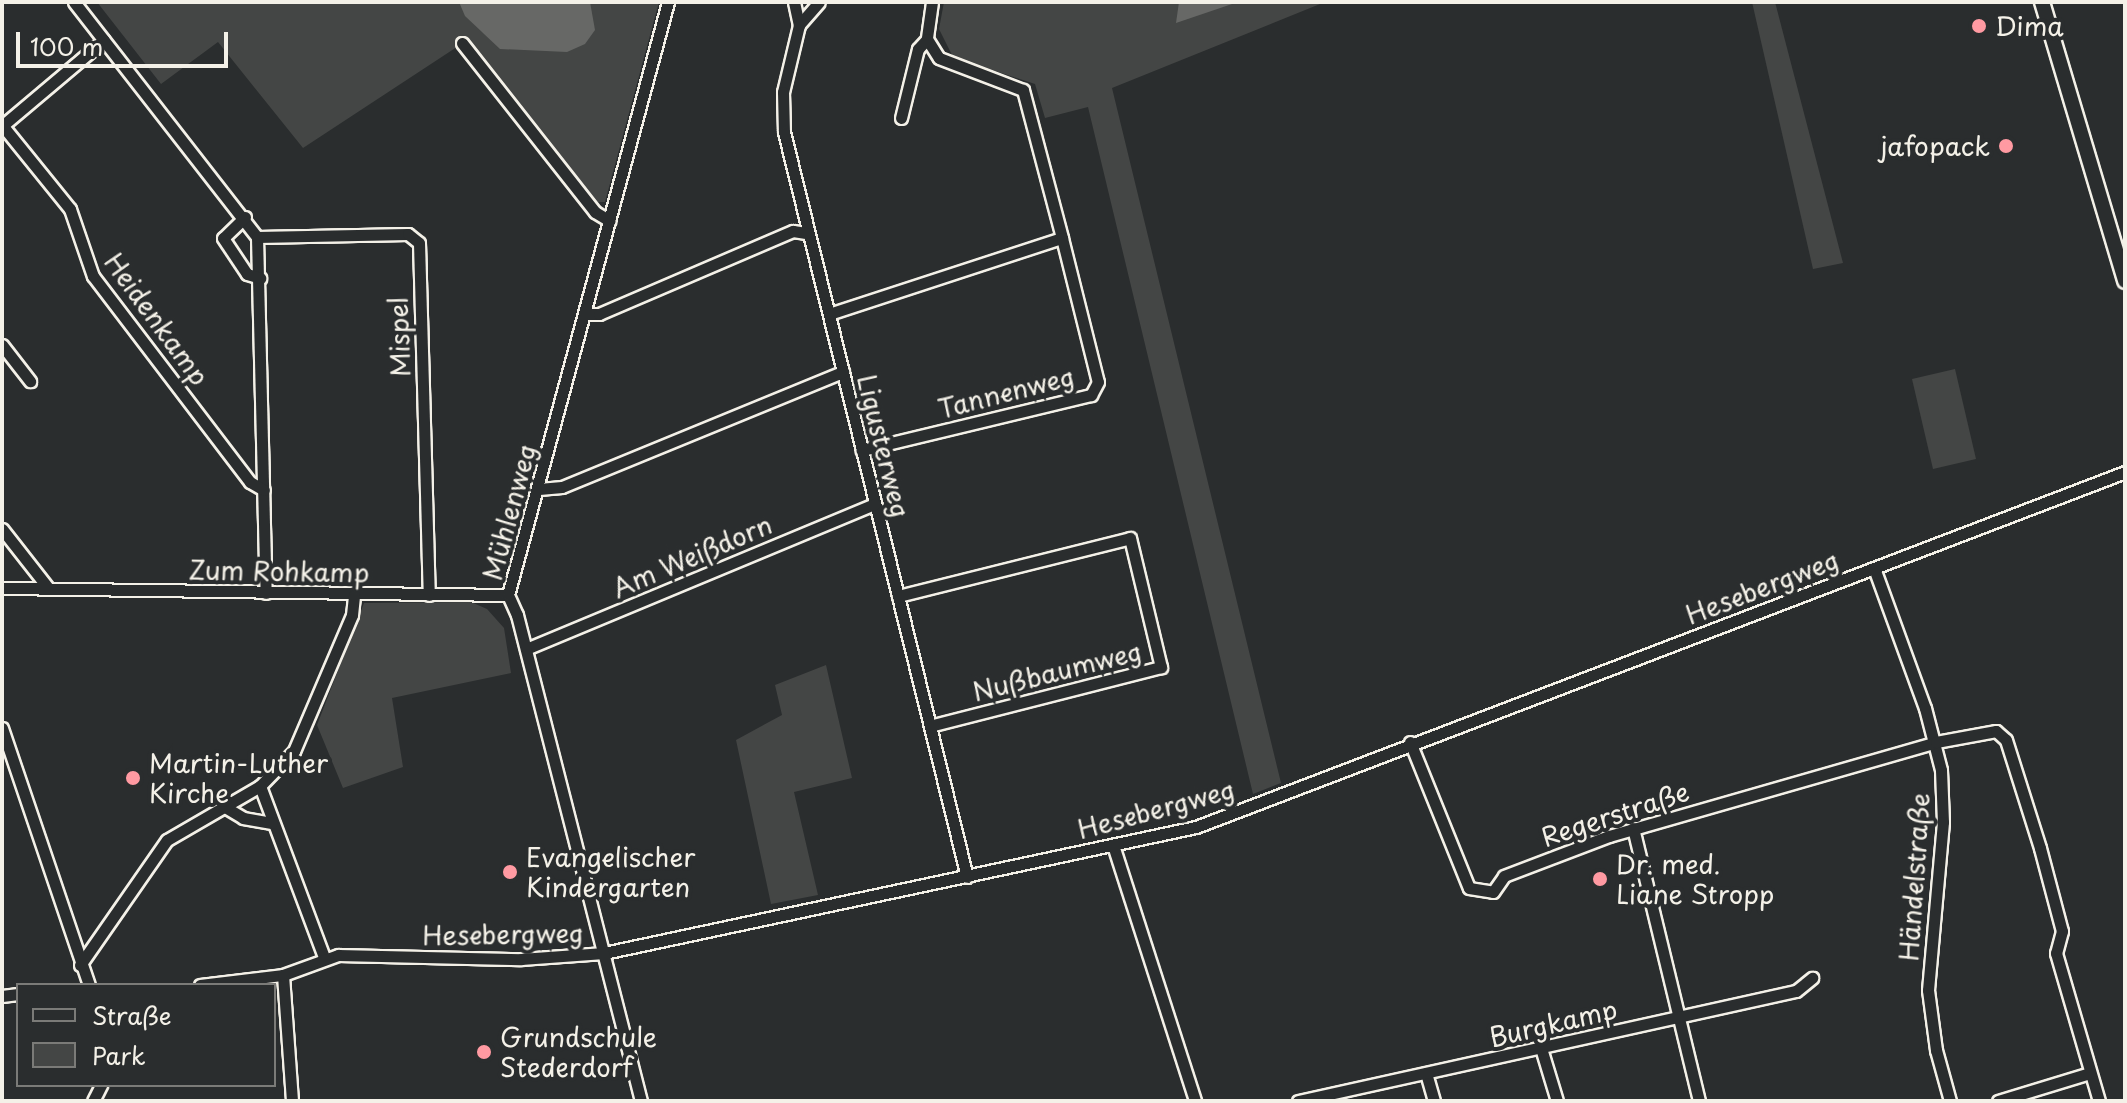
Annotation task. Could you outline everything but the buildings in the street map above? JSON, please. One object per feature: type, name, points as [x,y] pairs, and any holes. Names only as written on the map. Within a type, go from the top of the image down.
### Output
[{"type":"street","points":[[74,2],[245,217],[257,237],[266,593]]},
{"type":"street","name":"Mühlenweg","points":[[641,1101],[526,649],[508,595],[668,2]]},
{"type":"street","name":"Ligusterweg","points":[[794,2],[799,25],[781,112],[806,233],[829,314],[967,877]]},
{"type":"street","name":"Ligusterweg","points":[[799,25],[819,2]]},
{"type":"street","points":[[901,118],[918,49],[927,39],[932,2]]},
{"type":"street","points":[[2042,2],[2125,281]]},
{"type":"street","name":"Tannenweg","points":[[862,450],[1091,395],[1098,382],[1023,90],[948,64],[927,39]]},
{"type":"street","points":[[2,126],[104,40]]},
{"type":"street","points":[[462,43],[595,212],[610,221]]},
{"type":"street","name":"Heidenkamp","points":[[2,126],[70,209],[93,276],[250,482],[264,490]]},
{"type":"street","points":[[245,217],[223,238],[247,274],[260,278]]},
{"type":"street","points":[[585,314],[599,314],[793,231],[806,233]]},
{"type":"street","name":"Mispel","points":[[257,237],[408,234],[419,243],[429,595]]},
{"type":"street","points":[[829,314],[1062,238]]},
{"type":"street","points":[[2,345],[30,381]]},
{"type":"street","points":[[539,489],[562,487],[843,372]]},
{"type":"street","name":"Hesebergweg","points":[[217,983],[283,975],[324,957],[521,959],[604,953],[967,877],[1219,819],[1410,742],[2125,472]]},
{"type":"street","name":"Am Weißdorn","points":[[526,649],[875,504]]},
{"type":"street","points":[[2,529],[49,589]]},
{"type":"street","name":"Nußbaumweg","points":[[898,596],[1130,538],[1161,667],[930,726]]},
{"type":"street","name":"Händelstraße","points":[[1874,568],[1936,742],[1943,822],[1928,990],[1936,1050],[1950,1101]]},
{"type":"street","name":"Zum Rohkamp","points":[[2,588],[508,595]]},
{"type":"street","points":[[80,965],[167,840],[274,775],[305,732],[352,615],[354,595]]},
{"type":"street","points":[[2,728],[88,983]]},
{"type":"street","name":"Regerstraße","points":[[1410,742],[1469,888],[1493,892],[1504,876],[1633,828],[1988,729],[2006,740],[2062,931],[2056,953],[2099,1101]]},
{"type":"street","points":[[260,786],[324,957]]},
{"type":"street","points":[[225,807],[243,818],[272,823]]},
{"type":"street","points":[[1633,828],[1699,1101]]},
{"type":"street","points":[[1113,845],[1195,1101]]},
{"type":"street","points":[[283,975],[292,1101]]},
{"type":"street","name":"Burgkamp","points":[[1298,1101],[1796,991],[1812,978]]},
{"type":"street","points":[[1541,1048],[1557,1101]]},
{"type":"street","points":[[1426,1073],[1434,1101]]},
{"type":"street","points":[[1998,1101],[2090,1073]]},
{"type":"green space","points":[[97,2],[659,2],[605,202],[598,202],[466,41],[303,148],[218,42],[161,84]]},
{"type":"green space","points":[[944,2],[1325,2],[1112,88],[1281,783],[1253,794],[1088,107],[1045,118],[1035,84],[953,57],[939,29]]},
{"type":"green space","points":[[1752,2],[1775,2],[1843,263],[1813,269]]},
{"type":"green space","points":[[1955,369],[1976,459],[1933,469],[1912,379]]},
{"type":"green space","points":[[471,602],[487,609],[504,628],[511,673],[392,698],[403,767],[343,788],[317,725],[364,603]]},
{"type":"green space","points":[[826,665],[852,778],[794,792],[818,895],[771,904],[736,740],[782,715],[775,685]]},
{"type":"shaded area","points":[[459,2],[590,2],[595,30],[585,44],[567,52],[500,49],[465,16]]},
{"type":"shaded area","points":[[1179,2],[1234,2],[1235,3],[1176,23]]},
{"type":"place","name":"Dima","points":[[1979,26]]},
{"type":"place","name":"jafopack","points":[[2006,146]]},
{"type":"place","name":"Martin-Luther Kirche","points":[[133,778]]},
{"type":"place","name":"Evangelischer Kindergarten","points":[[510,872]]},
{"type":"place","name":"Dr. med. Liane Stropp","points":[[1600,879]]},
{"type":"place","name":"Grundschule Stederdorf","points":[[484,1052]]}]
